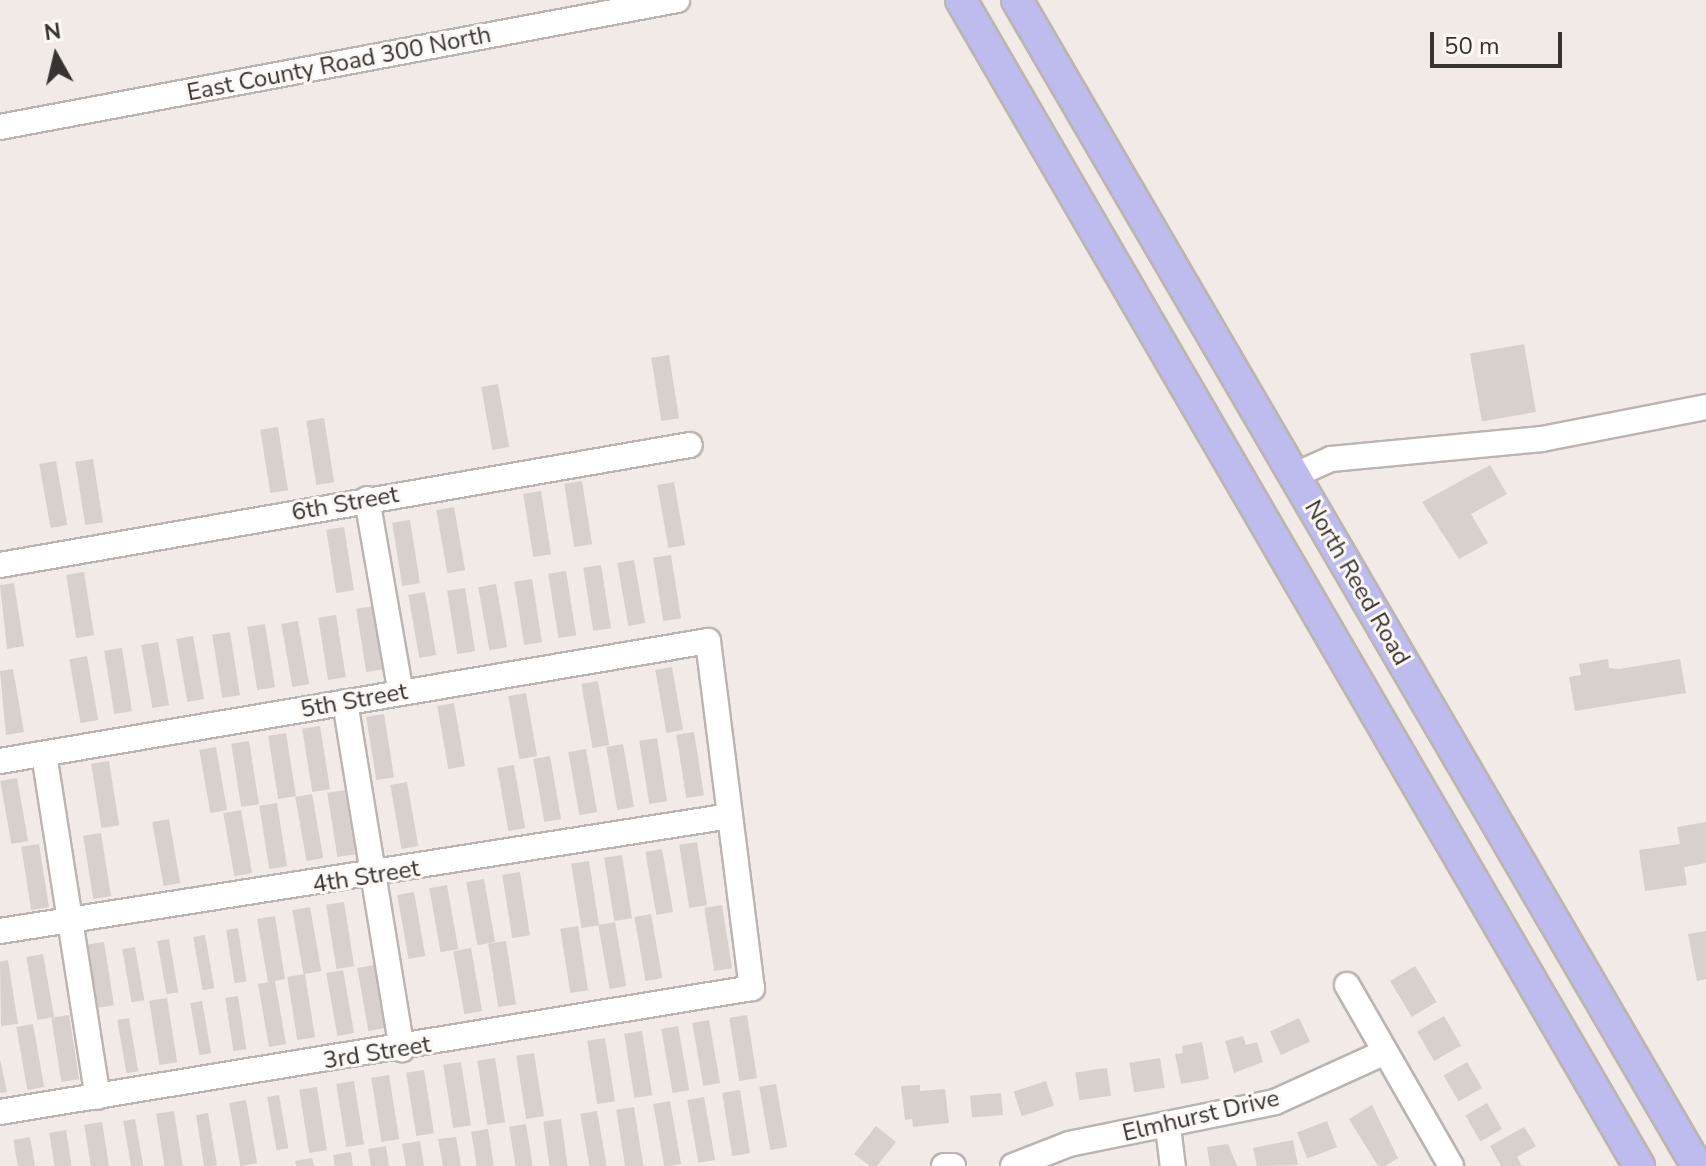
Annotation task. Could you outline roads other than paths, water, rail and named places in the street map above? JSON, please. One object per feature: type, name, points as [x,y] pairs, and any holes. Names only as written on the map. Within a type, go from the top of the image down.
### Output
[{"type":"main road","name":"North Reed Road","points":[[961,0],[1639,1166]]},
{"type":"main road","name":"North Reed Road","points":[[1017,0],[1697,1166]]},
{"type":"street","name":"East County Road 300 North","points":[[0,127],[677,0]]},
{"type":"street","points":[[1295,475],[1331,459],[1542,439],[1706,407]]},
{"type":"street","name":"6th Street","points":[[0,565],[690,445]]},
{"type":"street","points":[[367,499],[401,693]]},
{"type":"street","name":"5th Street","points":[[0,761],[708,641],[730,816]]},
{"type":"street","points":[[345,702],[402,1049]]},
{"type":"street","points":[[44,754],[73,920],[98,1097]]},
{"type":"street","name":"4th Street","points":[[0,931],[375,876],[730,816]]},
{"type":"street","name":"3rd Street","points":[[0,1112],[402,1049],[752,988],[730,816]]},
{"type":"street","points":[[1347,985],[1451,1166]]},
{"type":"street","name":"Elmhurst Drive","points":[[1013,1166],[1069,1144],[1168,1127],[1275,1102],[1385,1052]]},
{"type":"street","points":[[1168,1127],[1173,1166]]},
{"type":"street","points":[[944,1166],[953,1166]]}]
